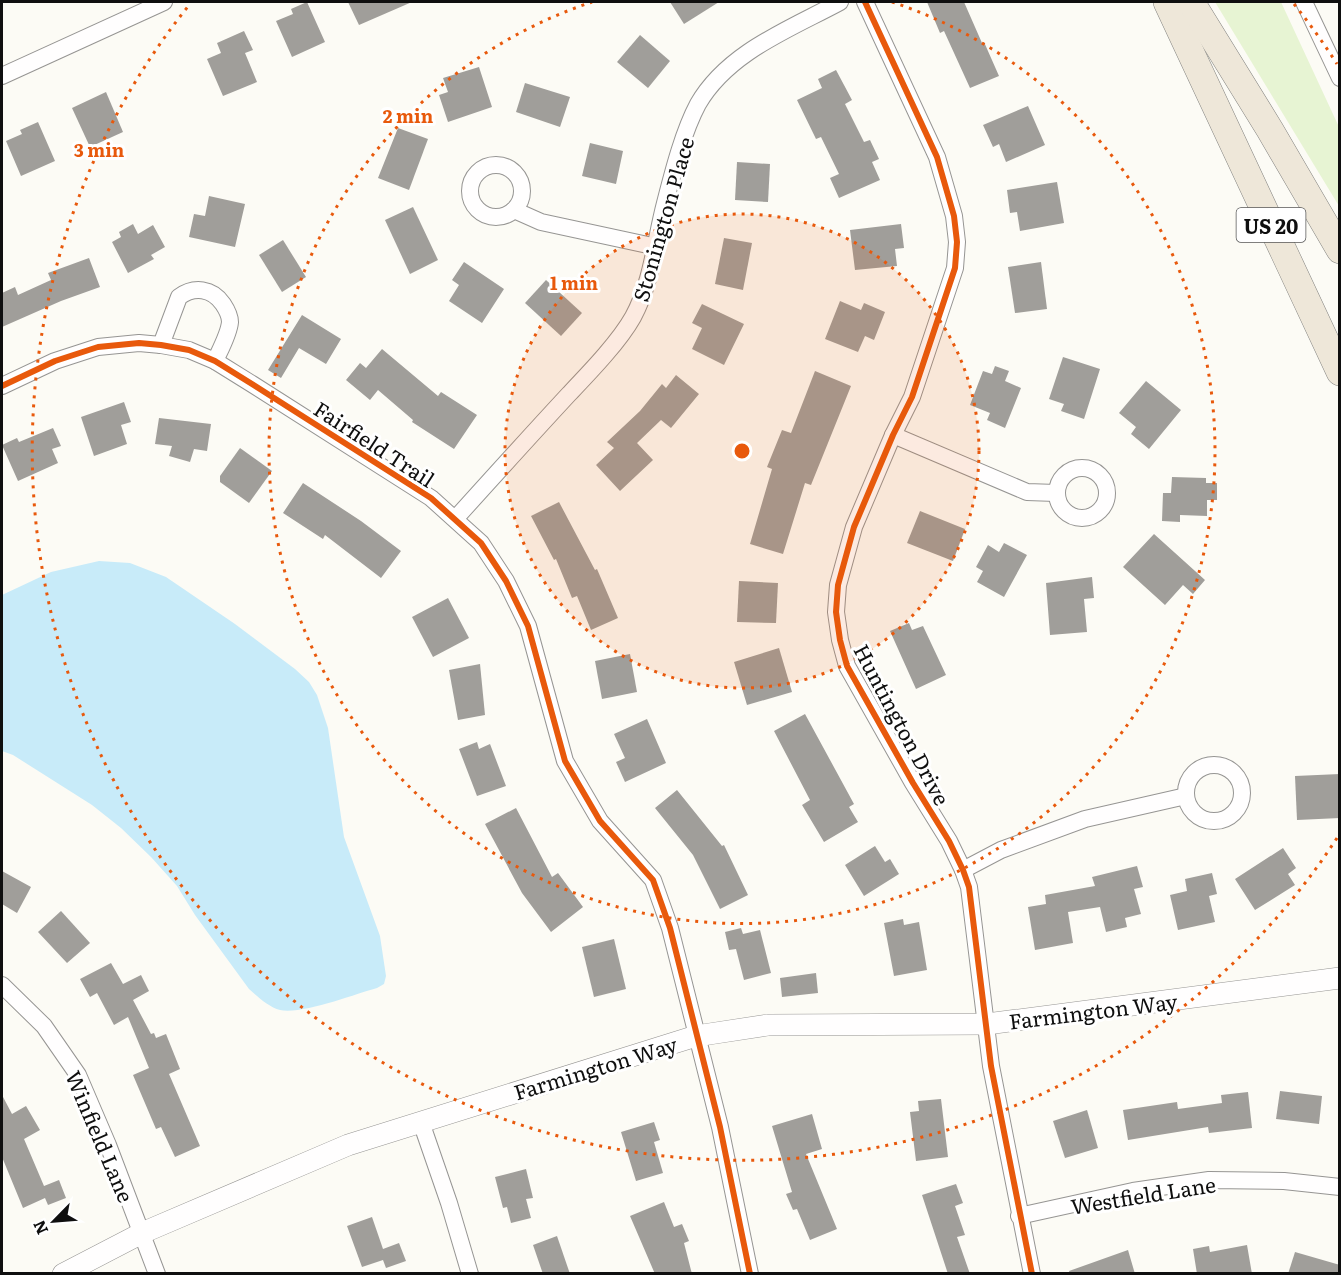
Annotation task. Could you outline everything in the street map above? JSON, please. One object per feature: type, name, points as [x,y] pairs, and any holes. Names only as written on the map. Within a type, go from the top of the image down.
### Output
[{"type":"main road","name":"US 20","points":[[1167,2],[1340,372]]},
{"type":"main road","name":"US 20","points":[[1191,2],[1340,250]]},
{"type":"street","points":[[2,76],[164,2]]},
{"type":"street","name":"Stonington Place","points":[[456,518],[595,366],[632,320],[641,301],[657,247],[664,204],[690,122],[710,87],[722,73],[751,50],[840,2]]},
{"type":"street","name":"Huntington Drive","points":[[865,2],[937,158],[954,216],[957,242],[955,268],[912,397],[893,435],[854,527],[837,585],[836,612],[847,666],[913,783],[949,841],[969,887],[991,1066],[1032,1274]]},
{"type":"street","points":[[1304,2],[1340,78]]},
{"type":"street","points":[[514,210],[541,222],[657,247]]},
{"type":"street","points":[[161,345],[179,297],[193,290],[203,290],[219,298],[229,315],[230,323],[215,362]]},
{"type":"street","name":"Fairfield Trail","points":[[2,386],[55,361],[98,347],[139,343],[189,350],[215,362],[431,498],[456,518],[481,543],[518,602],[528,627],[564,761],[600,821],[653,880],[670,928],[720,1127],[750,1274]]},
{"type":"street","points":[[893,435],[1027,492],[1056,493]]},
{"type":"street","points":[[963,870],[1001,850],[1085,819],[1186,796]]},
{"type":"street","name":"Farmington Way","points":[[63,1274],[142,1233],[348,1145],[696,1036],[768,1025],[987,1024],[1340,978]]},
{"type":"street","name":"Winfield Lane","points":[[2,985],[44,1026],[78,1075],[157,1274]]},
{"type":"street","points":[[421,1122],[470,1274]]},
{"type":"street","name":"Westfield Lane","points":[[1019,1216],[1133,1191],[1209,1180],[1284,1181],[1340,1187]]},
{"type":"green space","points":[[1215,2],[1281,2],[1339,127],[1339,206]]},
{"type":"water","points":[[99,561],[130,563],[166,577],[235,624],[309,682],[317,695],[328,728],[344,837],[380,936],[386,976],[384,984],[314,1007],[289,1011],[276,1009],[249,989],[195,915],[177,886],[121,828],[92,805],[13,755],[2,751],[2,595],[51,572]]},
{"type":"building","points":[[307,2],[325,42],[292,57],[276,21],[293,14],[291,9]]},
{"type":"building","points":[[348,2],[412,2],[359,25]]},
{"type":"building","points":[[670,2],[719,2],[684,24]]},
{"type":"building","points":[[927,2],[964,2],[999,76],[970,88],[944,31],[940,33]]},
{"type":"building","points":[[244,31],[253,50],[245,53],[257,82],[223,96],[207,59],[221,53],[217,43]]},
{"type":"building","points":[[640,35],[670,61],[648,88],[617,62]]},
{"type":"building","points":[[479,67],[492,107],[448,122],[439,95],[448,92],[443,78]]},
{"type":"building","points":[[836,70],[852,100],[845,104],[864,142],[870,140],[879,159],[872,162],[880,180],[839,198],[830,178],[839,174],[821,137],[816,139],[797,100],[822,88],[818,79]]},
{"type":"building","points":[[525,83],[570,97],[560,127],[516,112]]},
{"type":"building","points":[[106,92],[123,132],[90,147],[72,108]]},
{"type":"building","points":[[1028,106],[1045,145],[1006,162],[999,144],[993,147],[983,125]]},
{"type":"building","points":[[38,122],[55,161],[21,176],[6,141],[22,134],[20,130]]},
{"type":"building","points":[[398,128],[428,139],[409,190],[378,178]]},
{"type":"building","points":[[590,143],[623,151],[616,184],[582,176]]},
{"type":"building","points":[[737,162],[770,164],[768,202],[735,200]]},
{"type":"building","points":[[1057,182],[1064,223],[1020,231],[1017,212],[1010,213],[1007,190]]},
{"type":"building","points":[[209,196],[245,204],[235,247],[189,237],[194,214],[205,216]]},
{"type":"building","points":[[413,207],[438,260],[410,274],[385,220]]},
{"type":"building","points":[[133,224],[138,234],[153,225],[165,247],[151,255],[154,259],[128,273],[112,242],[121,237],[119,232]]},
{"type":"building","points":[[901,224],[904,248],[895,249],[897,266],[855,270],[850,230]]},
{"type":"building","points":[[724,238],[752,243],[743,290],[715,284]]},
{"type":"building","points":[[283,240],[306,277],[282,292],[259,255]]},
{"type":"building","points":[[89,258],[100,287],[2,327],[2,293],[15,287],[18,295],[51,280],[48,273]]},
{"type":"building","points":[[464,262],[504,289],[482,323],[449,301],[459,285],[452,280]]},
{"type":"building","points":[[1041,262],[1047,309],[1015,313],[1008,267]]},
{"type":"building","points":[[546,280],[582,313],[561,336],[525,303]]},
{"type":"building","points":[[840,301],[861,310],[864,303],[885,312],[874,340],[865,336],[858,352],[825,339]]},
{"type":"building","points":[[702,304],[744,324],[724,365],[692,349],[702,328],[692,323]]},
{"type":"building","points":[[302,315],[341,339],[326,364],[299,348],[281,378],[268,370]]},
{"type":"building","points":[[382,349],[438,396],[441,392],[477,415],[454,449],[412,422],[413,420],[378,390],[370,400],[346,380],[360,363],[366,368]]},
{"type":"building","points":[[1063,357],[1100,369],[1084,419],[1061,411],[1064,404],[1049,399]]},
{"type":"building","points":[[995,366],[1009,371],[1005,381],[1021,388],[1005,428],[987,420],[990,413],[970,405],[983,371],[992,374]]},
{"type":"building","points":[[815,371],[851,386],[811,485],[805,483],[783,554],[750,544],[772,469],[767,467],[782,430],[791,433]]},
{"type":"building","points":[[676,375],[699,394],[671,428],[661,420],[637,443],[653,460],[620,491],[596,465],[614,448],[607,442],[640,411],[662,384],[666,388]]},
{"type":"building","points":[[1146,381],[1181,410],[1149,449],[1131,434],[1136,427],[1119,413]]},
{"type":"building","points":[[124,402],[131,422],[121,425],[127,444],[94,456],[81,417]]},
{"type":"building","points":[[159,418],[211,424],[207,451],[194,449],[190,462],[169,456],[172,446],[155,444]]},
{"type":"building","points":[[53,428],[61,446],[52,449],[58,463],[18,481],[2,445],[17,438],[19,442]]},
{"type":"building","points":[[240,448],[272,471],[249,503],[220,482],[220,476]]},
{"type":"building","points":[[1172,477],[1206,478],[1206,483],[1217,483],[1217,500],[1207,500],[1207,516],[1180,515],[1180,522],[1162,521],[1163,493],[1171,493]]},
{"type":"building","points":[[303,483],[361,521],[401,551],[381,578],[325,535],[323,539],[283,513]]},
{"type":"building","points":[[559,502],[595,570],[597,569],[618,618],[591,630],[577,596],[572,598],[556,559],[554,560],[531,516]]},
{"type":"building","points":[[920,511],[965,529],[953,561],[907,543]]},
{"type":"building","points":[[1154,534],[1205,580],[1193,594],[1183,585],[1165,605],[1123,567]]},
{"type":"building","points":[[1004,543],[1027,555],[1004,597],[977,582],[983,571],[976,567],[988,545],[999,552]]},
{"type":"building","points":[[1092,577],[1094,598],[1084,599],[1087,632],[1050,635],[1046,583]]},
{"type":"building","points":[[739,581],[778,583],[776,623],[737,622]]},
{"type":"building","points":[[448,598],[469,638],[433,657],[412,617]]},
{"type":"building","points":[[909,623],[912,630],[923,626],[946,675],[916,689],[890,631]]},
{"type":"building","points":[[779,648],[792,692],[747,705],[734,662]]},
{"type":"building","points":[[630,654],[637,692],[602,699],[595,661]]},
{"type":"building","points":[[480,664],[485,715],[458,720],[449,670]]},
{"type":"building","points":[[805,714],[854,804],[849,807],[858,822],[824,842],[802,805],[810,800],[774,731]]},
{"type":"building","points":[[647,719],[666,763],[625,782],[616,762],[625,758],[614,734]]},
{"type":"building","points":[[477,742],[479,749],[490,744],[506,786],[477,796],[459,749]]},
{"type":"building","points":[[1340,774],[1340,818],[1297,820],[1295,776]]},
{"type":"building","points":[[677,790],[722,846],[724,845],[748,895],[720,909],[693,855],[655,808]]},
{"type":"building","points":[[516,808],[552,877],[558,873],[583,907],[551,932],[522,893],[485,824]]},
{"type":"building","points":[[875,846],[885,862],[890,859],[899,874],[864,896],[845,865]]},
{"type":"building","points":[[1283,848],[1296,868],[1288,874],[1295,885],[1255,910],[1235,879]]},
{"type":"building","points":[[1137,866],[1143,887],[1134,889],[1141,914],[1125,918],[1127,927],[1106,932],[1100,907],[1068,912],[1073,943],[1035,950],[1028,907],[1046,904],[1045,895],[1095,886],[1092,877]]},
{"type":"building","points":[[2,871],[31,887],[17,913],[2,904]]},
{"type":"building","points":[[1212,873],[1217,894],[1209,896],[1215,922],[1178,930],[1170,895],[1187,891],[1185,879]]},
{"type":"building","points":[[61,911],[90,943],[67,963],[38,932]]},
{"type":"building","points":[[903,919],[904,925],[919,922],[927,970],[894,976],[884,923]]},
{"type":"building","points":[[741,928],[743,934],[760,930],[771,973],[744,980],[736,949],[729,950],[725,932]]},
{"type":"building","points":[[614,939],[626,989],[594,997],[582,947]]},
{"type":"building","points":[[111,963],[123,984],[141,975],[149,991],[133,1000],[151,1034],[154,1033],[156,1038],[166,1034],[180,1069],[169,1074],[200,1146],[175,1157],[161,1127],[156,1129],[133,1075],[149,1068],[128,1017],[114,1025],[97,993],[90,997],[80,979]]},
{"type":"building","points":[[816,973],[818,993],[782,997],[780,978]]},
{"type":"building","points":[[1280,1091],[1322,1096],[1319,1124],[1276,1119]]},
{"type":"building","points":[[1248,1092],[1252,1128],[1209,1133],[1208,1127],[1128,1140],[1123,1110],[1177,1102],[1178,1109],[1222,1103],[1221,1095]]},
{"type":"building","points":[[2,1095],[12,1114],[26,1106],[40,1130],[24,1139],[44,1186],[59,1180],[66,1198],[48,1205],[45,1198],[23,1208],[2,1157]]},
{"type":"building","points":[[941,1099],[948,1157],[916,1161],[910,1112],[919,1111],[918,1101]]},
{"type":"building","points":[[1087,1110],[1098,1148],[1065,1158],[1053,1121]]},
{"type":"building","points":[[812,1114],[822,1149],[806,1154],[837,1229],[810,1240],[797,1209],[793,1210],[786,1194],[792,1192],[772,1126]]},
{"type":"building","points":[[654,1122],[660,1140],[654,1142],[663,1173],[636,1181],[621,1132]]},
{"type":"building","points":[[526,1169],[533,1198],[526,1199],[531,1218],[511,1223],[507,1207],[503,1208],[495,1177]]},
{"type":"building","points":[[956,1184],[963,1203],[955,1206],[965,1235],[957,1237],[970,1274],[948,1274],[922,1195]]},
{"type":"building","points":[[664,1202],[674,1227],[682,1224],[689,1241],[684,1243],[692,1274],[655,1274],[630,1216]]},
{"type":"building","points":[[372,1217],[383,1249],[399,1243],[406,1261],[386,1268],[383,1260],[362,1267],[347,1226]]},
{"type":"building","points":[[557,1236],[570,1274],[543,1274],[533,1245]]},
{"type":"building","points":[[1247,1245],[1252,1274],[1197,1274],[1193,1249],[1209,1246],[1210,1252]]},
{"type":"building","points":[[1128,1250],[1135,1274],[1070,1274],[1069,1271]]},
{"type":"building","points":[[1295,1252],[1340,1265],[1340,1274],[1288,1274]]},
{"type":"cycle path","points":[[865,2],[937,157],[954,216],[957,242],[955,268],[912,397],[893,435],[854,527],[838,585],[836,612],[847,666],[913,783],[949,841],[969,887],[991,1066],[1032,1274]]},
{"type":"cycle path","points":[[2,386],[55,361],[98,347],[139,343],[189,350],[215,361],[431,498],[481,543],[506,581],[528,626],[565,761],[600,821],[653,880],[670,928],[720,1127],[750,1274]]}]
